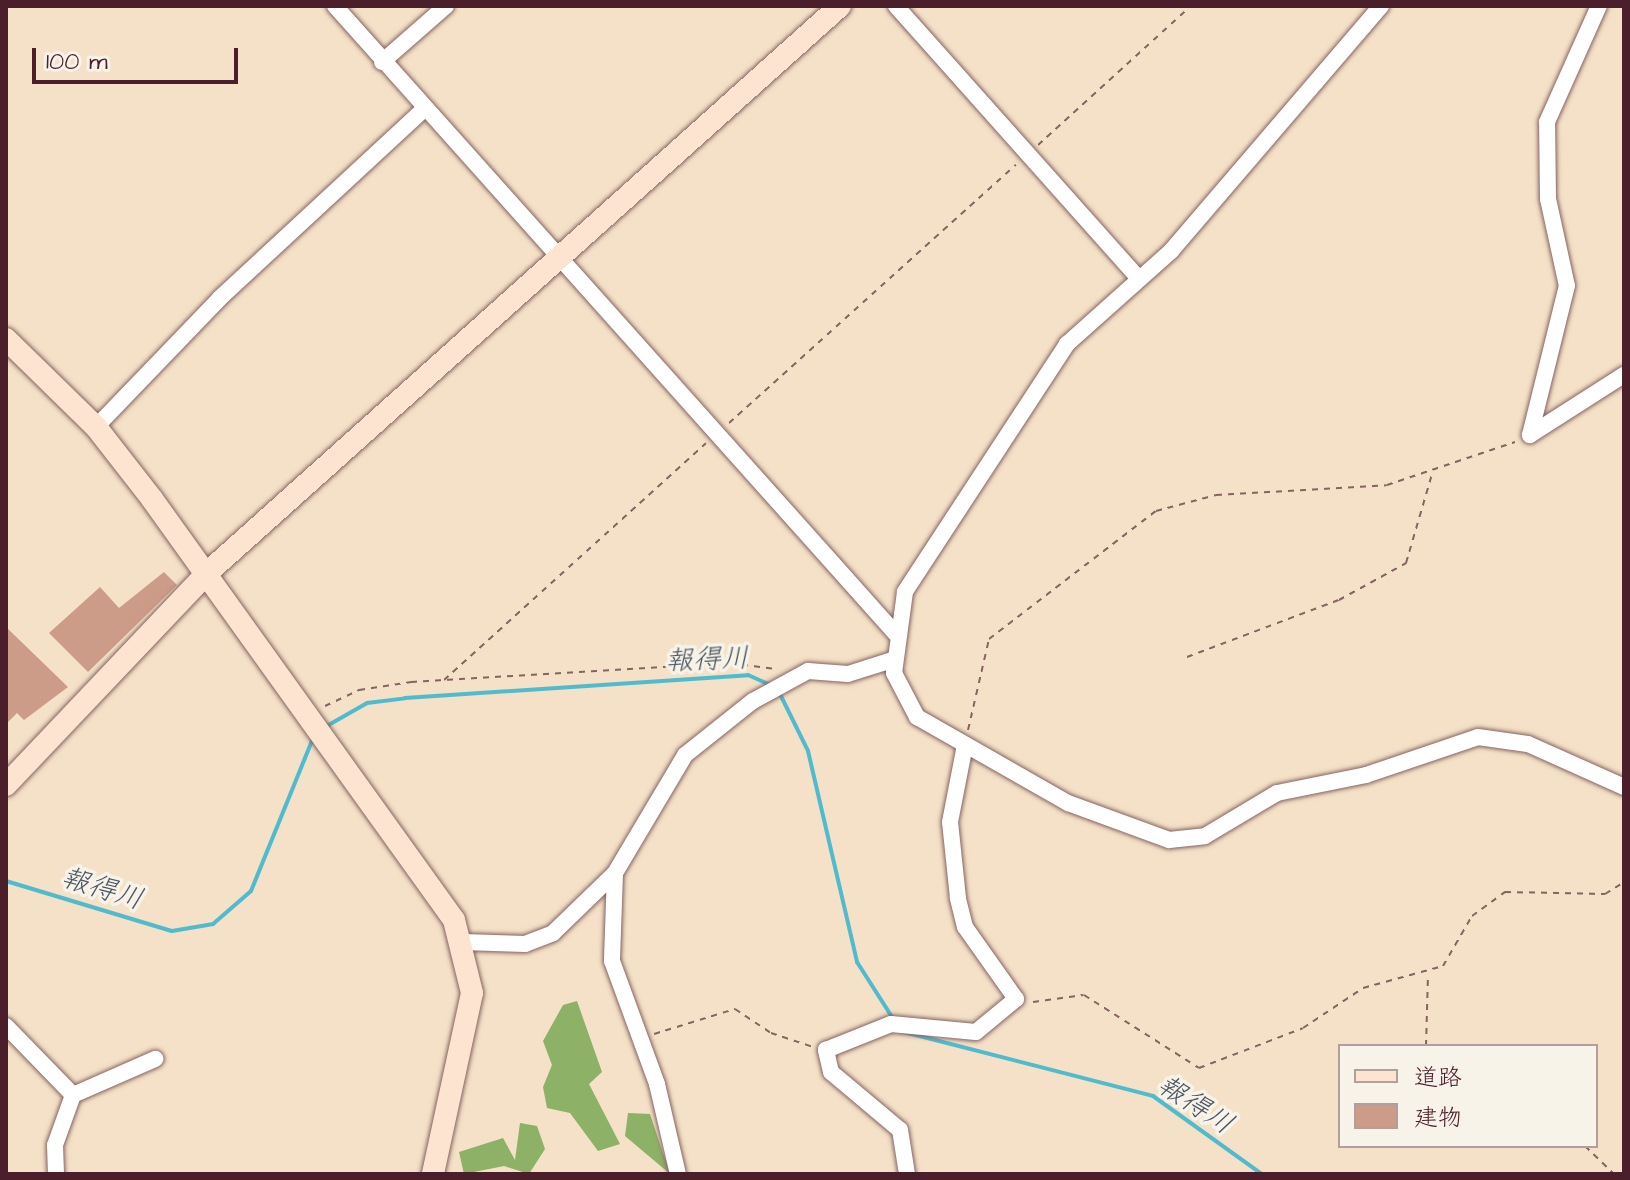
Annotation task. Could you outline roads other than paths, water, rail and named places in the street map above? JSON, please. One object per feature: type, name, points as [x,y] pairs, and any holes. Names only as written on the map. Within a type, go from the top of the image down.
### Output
[{"type":"street","points":[[335,6],[556,260],[896,634]]},
{"type":"street","points":[[382,62],[446,6]]},
{"type":"street","points":[[6,785],[206,574],[840,6]]},
{"type":"street","points":[[896,6],[1139,279]]},
{"type":"street","points":[[1381,6],[1294,113],[1253,148],[1171,251],[1067,344],[905,592],[892,660],[910,709],[965,745],[1068,803],[1169,840],[1205,836],[1277,793],[1366,775],[1478,737],[1528,744],[1624,787]]},
{"type":"street","points":[[1599,6],[1547,122],[1548,199],[1567,286],[1530,435],[1624,375]]},
{"type":"street","points":[[96,427],[220,298],[423,110]]},
{"type":"street","points":[[6,339],[96,427],[432,885],[463,942],[469,1027],[433,1174]]},
{"type":"street","points":[[463,942],[540,941],[615,873],[685,755],[791,678],[808,671],[848,674],[892,660]]},
{"type":"street","points":[[907,1174],[900,1130],[831,1072],[826,1050],[891,1024],[976,1032],[1016,999],[965,927],[958,898],[950,822],[965,745]]},
{"type":"street","points":[[615,873],[612,961],[639,1035],[678,1174]]},
{"type":"street","points":[[6,1026],[73,1095]]},
{"type":"street","points":[[56,1174],[55,1145],[73,1095],[155,1059]]},
{"type":"waterway","name":"報得川","points":[[325,727],[367,703],[405,698],[748,675],[773,686]]},
{"type":"waterway","name":"報得川","points":[[779,692],[808,751],[857,962],[894,1020]]},
{"type":"waterway","name":"報得川","points":[[6,881],[172,931],[213,924],[251,891],[313,738]]},
{"type":"waterway","name":"報得川","points":[[900,1031],[1153,1096],[1262,1174]]}]
